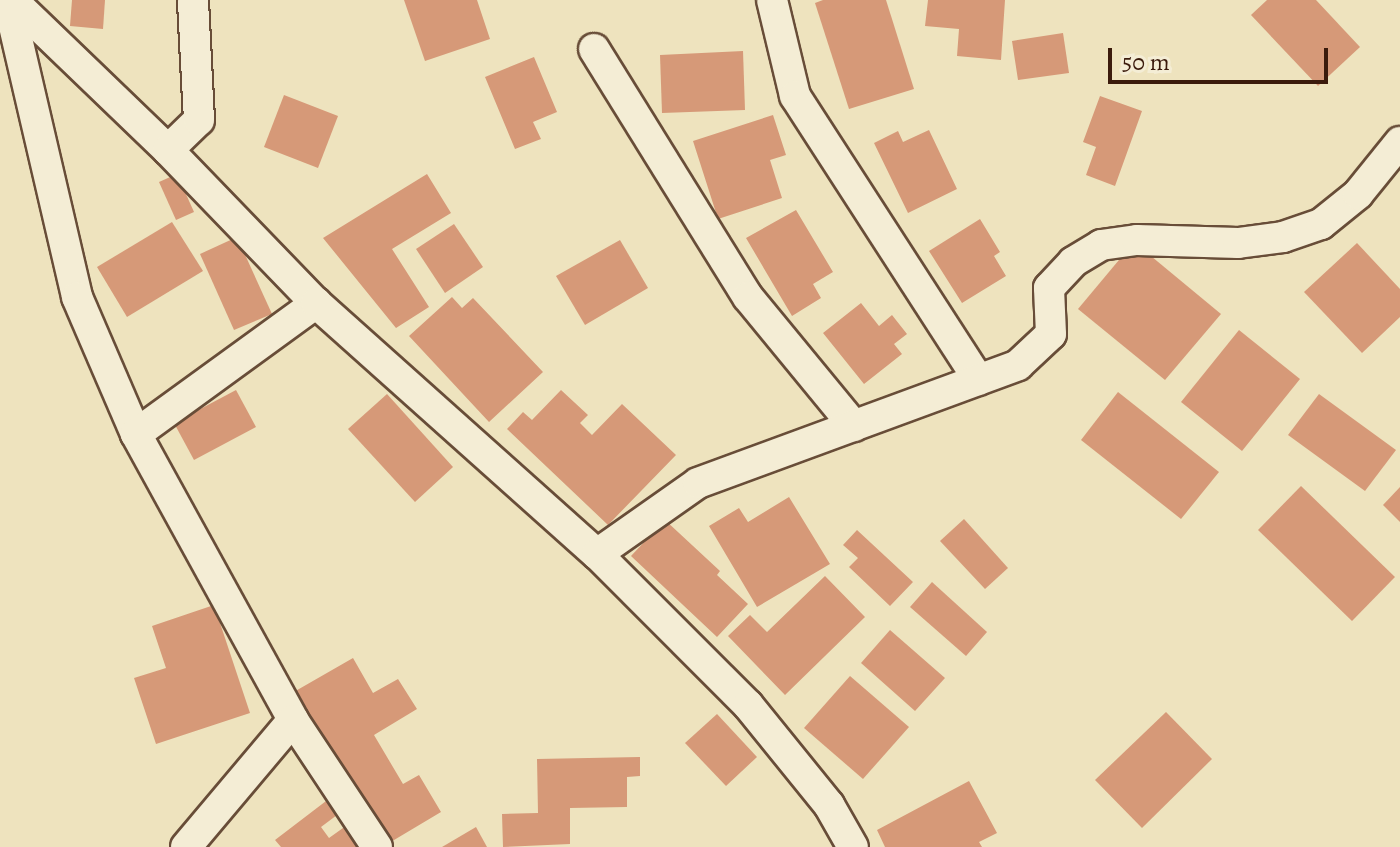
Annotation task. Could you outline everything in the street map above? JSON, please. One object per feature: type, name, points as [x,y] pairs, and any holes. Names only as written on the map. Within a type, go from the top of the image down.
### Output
[{"type":"street","points":[[10,0],[168,150],[316,303],[597,554],[748,705],[829,805],[853,847]]},
{"type":"street","points":[[10,0],[77,297],[136,434],[293,720],[377,847]]},
{"type":"street","points":[[168,150],[199,120],[193,0]]},
{"type":"street","points":[[772,0],[795,96],[979,380]]},
{"type":"street","points":[[594,49],[748,297],[854,426]]},
{"type":"street","points":[[597,554],[698,483],[1018,365],[1051,334],[1049,288],[1073,262],[1101,245],[1137,240],[1238,243],[1283,237],[1321,224],[1358,194],[1400,142]]},
{"type":"street","points":[[136,434],[316,303]]},
{"type":"street","points":[[186,847],[293,720]]},
{"type":"building","points":[[72,0],[105,0],[103,29],[70,26]]},
{"type":"building","points":[[404,0],[477,0],[490,39],[425,61]]},
{"type":"building","points":[[823,0],[886,0],[914,89],[849,109],[815,3]]},
{"type":"building","points":[[928,0],[1005,0],[1001,60],[957,56],[959,29],[925,26]]},
{"type":"building","points":[[1267,0],[1316,0],[1360,47],[1318,86],[1251,15]]},
{"type":"building","points":[[1063,33],[1069,73],[1018,80],[1012,41]]},
{"type":"building","points":[[743,51],[745,110],[662,113],[660,55]]},
{"type":"building","points":[[534,57],[557,112],[533,122],[541,139],[515,149],[485,77]]},
{"type":"building","points":[[284,95],[338,116],[318,168],[264,147]]},
{"type":"building","points":[[1100,96],[1142,111],[1115,186],[1086,175],[1096,147],[1083,142]]},
{"type":"building","points":[[773,115],[786,155],[770,160],[782,198],[718,219],[693,141]]},
{"type":"building","points":[[929,130],[957,189],[908,213],[874,143],[898,131],[903,142]]},
{"type":"building","points":[[177,174],[194,212],[176,220],[159,182]]},
{"type":"building","points":[[427,174],[451,213],[392,249],[429,307],[396,328],[323,238]]},
{"type":"building","points":[[796,210],[833,272],[813,284],[821,298],[792,316],[746,238]]},
{"type":"building","points":[[980,219],[1000,252],[994,256],[1006,276],[962,303],[929,251]]},
{"type":"building","points":[[172,222],[203,271],[127,317],[97,267]]},
{"type":"building","points":[[454,224],[483,267],[445,293],[416,249]]},
{"type":"building","points":[[237,237],[272,314],[234,330],[200,254]]},
{"type":"building","points":[[620,240],[648,288],[585,325],[556,276]]},
{"type":"building","points":[[1134,242],[1221,314],[1165,380],[1078,309]]},
{"type":"building","points":[[1357,243],[1400,289],[1400,317],[1362,353],[1304,292]]},
{"type":"building","points":[[452,297],[462,308],[473,298],[543,372],[489,422],[409,336]]},
{"type":"building","points":[[861,303],[879,326],[892,315],[907,334],[894,344],[902,354],[864,384],[823,333]]},
{"type":"building","points":[[1239,330],[1300,379],[1242,451],[1181,402]]},
{"type":"building","points":[[236,390],[256,427],[194,460],[174,423]]},
{"type":"building","points":[[561,390],[588,415],[580,423],[592,435],[622,404],[676,455],[608,525],[507,429],[523,412],[532,420]]},
{"type":"building","points":[[1118,392],[1219,472],[1181,519],[1081,440]]},
{"type":"building","points":[[387,394],[453,467],[415,502],[348,429]]},
{"type":"building","points":[[1319,394],[1396,450],[1365,491],[1288,435]]},
{"type":"building","points":[[1301,486],[1395,577],[1352,621],[1258,530]]},
{"type":"building","points":[[1400,487],[1400,522],[1383,505]]},
{"type":"building","points":[[789,497],[830,564],[757,607],[709,526],[739,508],[748,522]]},
{"type":"building","points":[[964,519],[1008,568],[985,589],[940,541]]},
{"type":"building","points":[[665,520],[720,571],[717,575],[748,604],[717,637],[631,556]]},
{"type":"building","points":[[857,530],[913,582],[890,606],[849,567],[858,558],[843,545]]},
{"type":"building","points":[[825,576],[865,617],[785,695],[728,636],[750,615],[767,632]]},
{"type":"building","points":[[932,582],[987,632],[966,656],[910,607]]},
{"type":"building","points":[[214,605],[250,713],[156,744],[134,678],[166,668],[152,626]]},
{"type":"building","points":[[890,630],[945,678],[915,711],[861,663]]},
{"type":"building","points":[[353,658],[373,693],[398,679],[417,709],[374,735],[403,784],[419,775],[441,812],[384,846],[292,693]]},
{"type":"building","points":[[850,676],[909,727],[863,779],[804,728]]},
{"type":"building","points":[[1166,712],[1212,759],[1142,828],[1095,780]]},
{"type":"building","points":[[717,714],[757,757],[726,786],[685,743]]},
{"type":"building","points":[[640,757],[640,776],[627,777],[627,807],[570,808],[570,844],[503,847],[502,814],[538,813],[537,759]]},
{"type":"building","points":[[969,781],[997,833],[979,842],[982,847],[885,847],[877,830]]},
{"type":"building","points":[[330,798],[341,812],[321,827],[329,838],[350,823],[368,847],[281,847],[275,840]]},
{"type":"building","points":[[476,827],[487,847],[442,847]]}]
